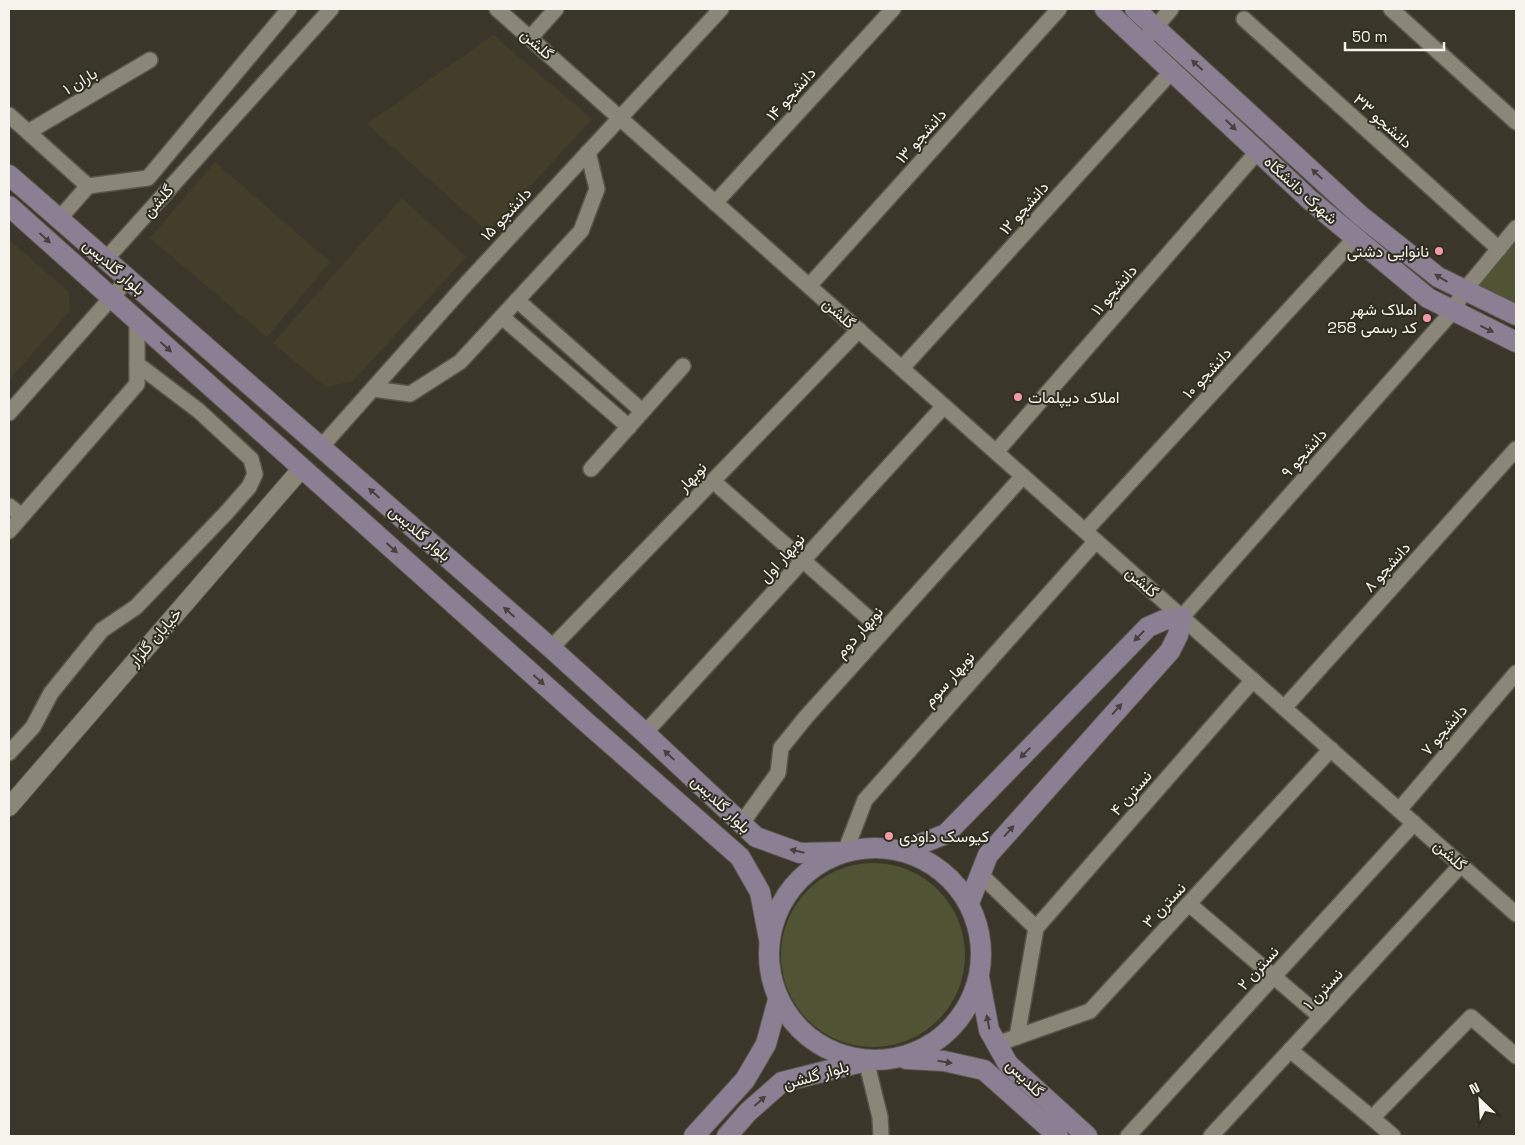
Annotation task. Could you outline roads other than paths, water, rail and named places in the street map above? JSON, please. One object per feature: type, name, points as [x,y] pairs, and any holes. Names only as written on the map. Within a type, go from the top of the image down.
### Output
[{"type":"main road","name":"شهرک دانشگاه","points":[[1105,9],[1149,35],[1361,216],[1438,278],[1516,315]]},
{"type":"main road","name":"شهرک دانشگاه","points":[[1135,9],[1149,35],[1173,70],[1310,200],[1428,298],[1452,312],[1516,342]]},
{"type":"main road","name":"بلوار گلدیس","points":[[9,175],[551,648],[646,733],[756,837],[800,853],[845,852]]},
{"type":"main road","name":"بلوار گلدیس","points":[[9,206],[740,857],[760,892],[769,939]]},
{"type":"main road","points":[[302,468],[321,447]]},
{"type":"main road","points":[[969,903],[988,855],[1170,651],[1178,634],[1182,617]]},
{"type":"main road","name":"گلشن","points":[[902,851],[946,834],[1148,627],[1164,620],[1182,617]]},
{"type":"main road","points":[[510,654],[532,632]]},
{"type":"main road","points":[[873,847],[902,851],[928,862],[951,880],[969,903],[978,926],[980,943],[979,977],[968,1005],[950,1030],[925,1048],[897,1058],[866,1060],[839,1055],[814,1042],[793,1024],[778,1000],[769,970],[769,939],[777,910],[794,884],[817,864],[845,852],[873,847]]},
{"type":"main road","name":"گلدیس","points":[[979,977],[989,1030],[1008,1064],[1086,1136]]},
{"type":"main road","points":[[694,1136],[745,1080],[766,1044],[778,1000]]},
{"type":"main road","name":"گلدیس","points":[[897,1058],[944,1061],[984,1070],[1058,1136]]},
{"type":"main road","name":"بلوار گلشن","points":[[727,1136],[748,1112],[782,1082],[866,1060]]},
{"type":"street","points":[[59,219],[88,186],[148,178],[288,9]]},
{"type":"street","name":"گلشن","points":[[106,259],[331,9]]},
{"type":"street","name":"گلشن","points":[[497,9],[1331,750],[1461,865],[1514,909]]},
{"type":"street","points":[[530,38],[556,9]]},
{"type":"street","name":"دانشجو ۱۵","points":[[321,447],[588,152],[721,9]]},
{"type":"street","name":"دانشجو ۱۴","points":[[715,202],[892,9]]},
{"type":"street","name":"دانشجو ۱۳","points":[[809,286],[1059,9]]},
{"type":"street","points":[[1149,35],[1171,9]]},
{"type":"street","points":[[1391,9],[1516,122]]},
{"type":"street","name":"دانشجو ۳۳","points":[[1244,19],[1499,249]]},
{"type":"street","name":"باران ۱","points":[[28,132],[150,60]]},
{"type":"street","name":"دانشجو ۱۲","points":[[902,368],[1173,70]]},
{"type":"street","points":[[9,115],[88,186]]},
{"type":"street","name":"دانشجو ۱۱","points":[[996,452],[1258,151]]},
{"type":"street","points":[[373,388],[410,394],[460,362],[581,231],[597,189],[588,152]]},
{"type":"street","name":"دانشجو ۹","points":[[1182,617],[1452,312],[1464,291],[1516,228]]},
{"type":"street","name":"دانشجو ۱۰","points":[[1091,536],[1356,238]]},
{"type":"street","points":[[9,413],[128,279]]},
{"type":"street","points":[[517,300],[642,411]]},
{"type":"street","points":[[502,317],[629,427]]},
{"type":"street","points":[[9,531],[137,384],[137,321]]},
{"type":"street","name":"نوبهار","points":[[551,648],[859,330]]},
{"type":"street","points":[[9,754],[33,727],[51,693],[102,630],[136,608],[227,512],[248,487],[255,474],[251,459],[199,411],[137,364]]},
{"type":"street","points":[[591,470],[683,366]]},
{"type":"street","name":"نوبهار اول","points":[[646,733],[944,406]]},
{"type":"street","name":"دانشجو ۸","points":[[1284,708],[1516,449]]},
{"type":"street","name":"خیابان گلزار","points":[[9,807],[302,468]]},
{"type":"street","name":"نوبهار دوم","points":[[742,823],[778,773],[781,748],[883,631],[1023,476]]},
{"type":"street","points":[[712,481],[883,631]]},
{"type":"street","points":[[9,506],[22,516]]},
{"type":"street","name":"نوبهار سوم","points":[[845,852],[865,800],[1091,536]]},
{"type":"street","name":"دانشجو ۷","points":[[1399,810],[1516,673]]},
{"type":"street","name":"نسترن ۴","points":[[1036,928],[1253,680]]},
{"type":"street","name":"نسترن ۳","points":[[997,1044],[1090,1011],[1331,750]]},
{"type":"street","name":"نسترن ۲","points":[[1128,1136],[1414,823]]},
{"type":"street","name":"نسترن ۱","points":[[1211,1136],[1461,865]]},
{"type":"street","points":[[980,874],[1036,928],[1017,1037]]},
{"type":"street","points":[[1189,904],[1321,1017]]},
{"type":"street","points":[[1372,1118],[1471,1017],[1516,1056]]},
{"type":"street","points":[[1290,1050],[1393,1136]]},
{"type":"street","points":[[866,1060],[880,1117],[881,1136]]},
{"type":"place","name":"نانوایی دشتی","points":[[1439,251]]},
{"type":"place","name":"املاک شهر کد رسمی 258","points":[[1427,318]]},
{"type":"place","name":"املاک دیپلمات","points":[[1018,397]]},
{"type":"place","name":"کیوسک داودی","points":[[889,836]]}]
